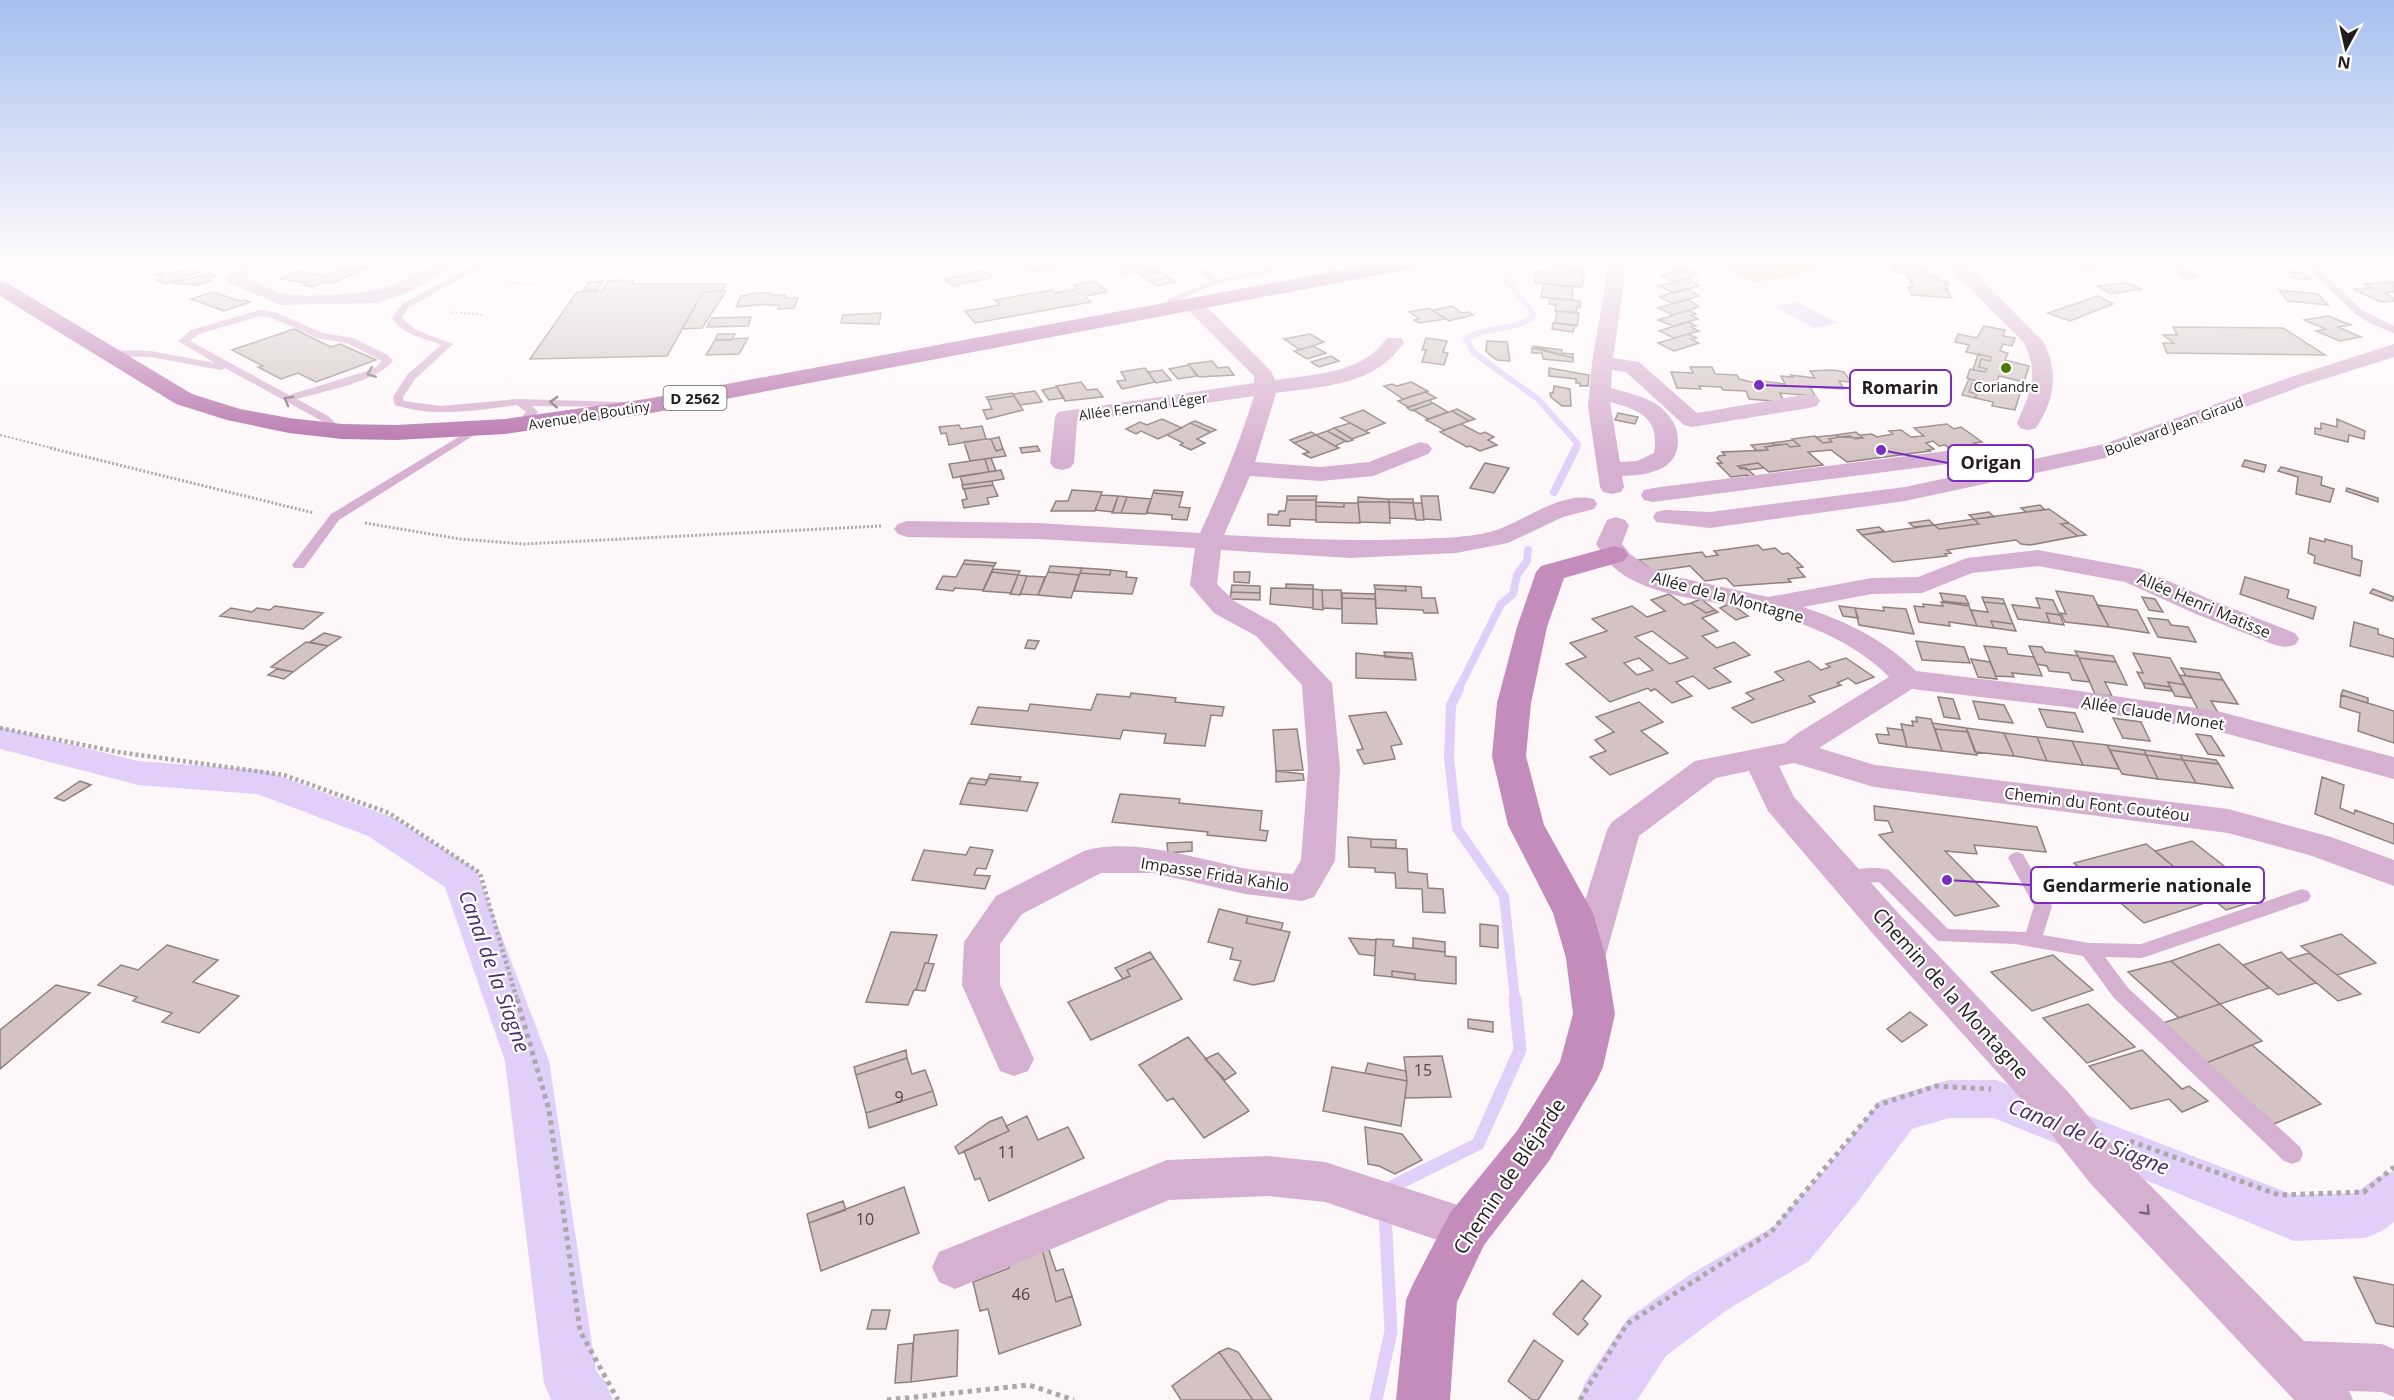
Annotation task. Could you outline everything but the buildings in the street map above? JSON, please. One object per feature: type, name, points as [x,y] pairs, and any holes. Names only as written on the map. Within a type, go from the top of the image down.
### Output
[{"type":"main road","name":"Avenue de Boutiny","points":[[65,327],[184,399],[207,407],[259,420],[337,430],[475,430],[520,426],[654,405],[1072,327]]},
{"type":"street","points":[[1209,540],[1253,436],[1264,389],[1264,375],[1216,327]]},
{"type":"street","points":[[1608,327],[1599,406],[1611,478]]},
{"type":"street","points":[[2019,327],[2033,342],[2041,357],[2044,383],[2028,423]]},
{"type":"street","points":[[1264,389],[1334,378],[1366,368],[1386,356],[1394,342]]},
{"type":"street","name":"Boulevard Jean Giraud","points":[[1639,524],[1710,520],[1905,494],[2110,450],[2298,381],[2394,350]]},
{"type":"street","points":[[1602,363],[1632,366],[1692,420],[1809,401]]},
{"type":"street","name":"Allée Fernand Léger","points":[[1062,463],[1066,417],[1264,389]]},
{"type":"street","points":[[907,529],[1038,531],[1351,550],[1456,545],[1499,538],[1554,512],[1585,504],[1585,499],[1594,490],[1611,478],[1642,468],[1665,456],[1670,440],[1663,422],[1644,404],[1600,392]]},
{"type":"street","points":[[1241,468],[1321,474],[1373,469],[1420,449]]},
{"type":"street","points":[[1611,478],[1633,488],[1639,524],[1986,453]]},
{"type":"street","name":"Allée de la Montagne","points":[[1585,504],[1595,516],[1639,524],[1633,568],[1661,582],[1770,605],[1809,618],[1862,642],[1892,662],[1907,679]]},
{"type":"street","name":"Chemin de Bléjarde","points":[[1423,1400],[1432,1300],[1467,1229],[1533,1146],[1581,1067],[1594,1014],[1586,957],[1574,913],[1526,825],[1509,756],[1514,703],[1532,627],[1551,572],[1639,524]]},
{"type":"street","name":"Impasse Frida Kahlo","points":[[1014,1059],[981,985],[982,942],[1009,905],[1096,860],[1153,861],[1245,882],[1302,888],[1318,861],[1324,768],[1317,683],[1266,630],[1224,607],[1203,585],[1209,540]]},
{"type":"street","name":"Allée Henri Matisse","points":[[1770,605],[1872,586],[1922,585],[1967,566],[2038,558],[2133,575],[2285,639]]},
{"type":"street","points":[[1586,957],[1624,830],[1706,769],[1795,752],[1809,740],[1907,679]]},
{"type":"street","name":"Allée Claude Monet","points":[[1907,679],[2066,698],[2217,721],[2394,768]]},
{"type":"street","name":"Chemin du Font Coutéou","points":[[1795,752],[1874,776],[2228,821],[2319,846],[2394,873]]},
{"type":"street","name":"Chemin de la Montagne","points":[[1760,760],[1780,803],[1846,878],[2055,1107],[2115,1154],[2328,1400]]},
{"type":"street","points":[[955,1267],[1167,1180],[1268,1176],[1325,1182],[1467,1229]]},
{"type":"street","points":[[2296,1365],[2382,1368],[2394,1373]]},
{"type":"lane","points":[[211,327],[195,332],[183,341],[324,418],[337,430]]},
{"type":"lane","points":[[286,399],[368,374],[380,369],[388,361],[349,340],[321,336],[302,327]]},
{"type":"lane","points":[[404,327],[448,344],[444,350],[411,377],[398,397],[399,403],[410,408],[445,408],[517,402],[654,405]]},
{"type":"lane","points":[[106,353],[151,354],[230,368]]},
{"type":"lane","points":[[517,402],[524,404],[532,412],[520,426]]},
{"type":"lane","points":[[299,566],[335,517],[475,430]]},
{"type":"lane","points":[[2017,858],[2043,906],[2032,940]]},
{"type":"lane","points":[[1846,878],[1884,875],[1944,936],[2015,937],[2089,950],[2140,951],[2302,896]]},
{"type":"lane","points":[[2089,950],[2121,993],[2292,1154]]},
{"type":"path","points":[[0,435],[195,485],[335,517],[460,539],[524,544],[868,525],[907,529]]},
{"type":"path","points":[[0,728],[118,752],[284,774],[389,813],[480,873],[549,1110],[580,1331],[618,1400]]},
{"type":"path","points":[[1580,1400],[1627,1324],[1771,1232],[1878,1105],[1936,1086],[1990,1088],[2000,1091]]},
{"type":"path","points":[[2115,1154],[2279,1195],[2364,1192],[2394,1167]]},
{"type":"path","points":[[887,1400],[1029,1385],[1074,1400]]},
{"type":"waterway","points":[[1505,327],[1482,332],[1466,339],[1474,353],[1538,399],[1578,444],[1575,449]]},
{"type":"waterway","points":[[1554,492],[1576,448]]},
{"type":"waterway","points":[[1458,690],[1501,604],[1513,594],[1517,575],[1527,561],[1528,550]]},
{"type":"waterway","points":[[1459,689],[1451,705],[1449,758],[1457,828],[1504,896],[1515,1000]]},
{"type":"waterway","name":"Canal de la Siagne","points":[[0,738],[138,773],[261,782],[381,827],[461,879],[527,1061],[571,1383],[586,1400]]},
{"type":"waterway","points":[[1391,1193],[1393,1186],[1478,1144],[1520,1050],[1515,999]]},
{"type":"waterway","name":"Canal de la Siagne","points":[[1605,1400],[1647,1337],[1709,1292],[1791,1244],[1842,1185],[1897,1114],[1949,1099],[1996,1099],[2294,1218],[2365,1215],[2394,1193]]},
{"type":"waterway","points":[[1376,1400],[1391,1331],[1385,1212]]},
{"type":"place","name":"Coriandre","points":[[2006,368]]},
{"type":"place","name":"Romarin","points":[[1759,385]]},
{"type":"place","name":"Origan","points":[[1881,450]]},
{"type":"place","name":"Gendarmerie nationale","points":[[1947,880]]}]
